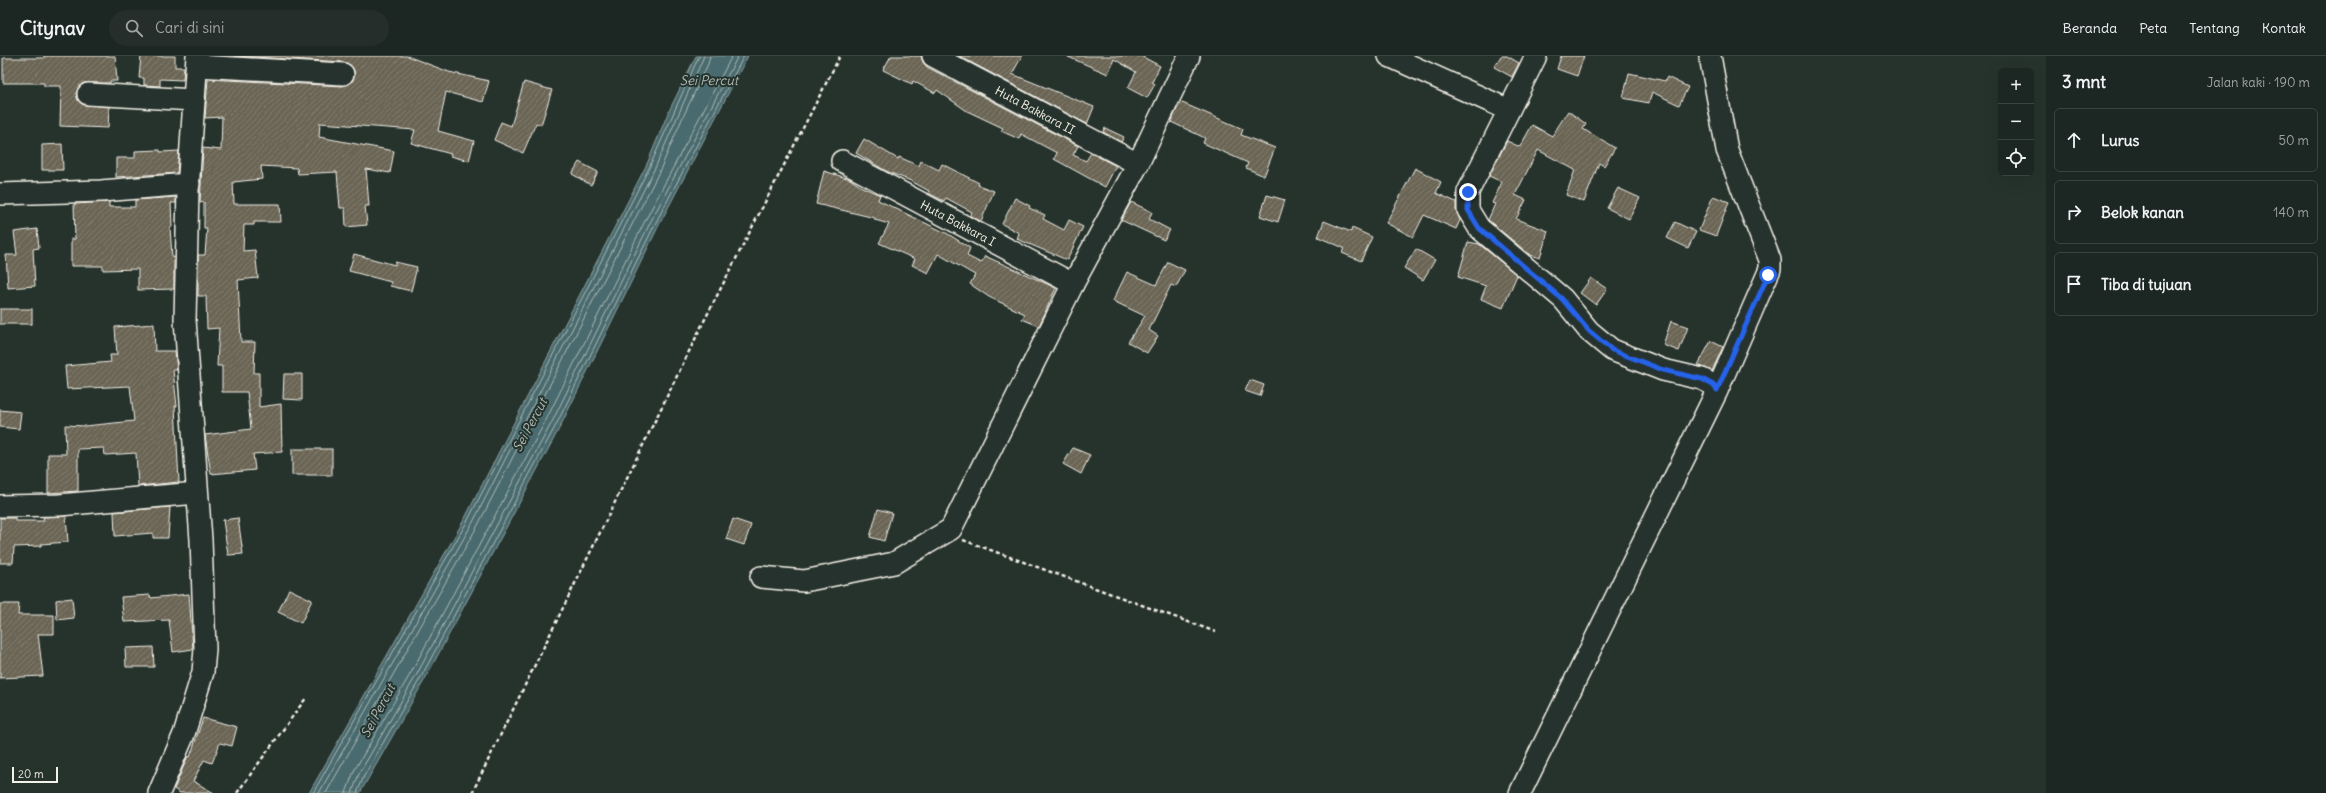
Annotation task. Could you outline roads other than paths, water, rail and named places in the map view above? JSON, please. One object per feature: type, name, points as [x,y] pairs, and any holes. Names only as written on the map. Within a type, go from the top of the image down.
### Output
[{"type":"street","name":"Huta Bakkara II","points":[[933,56],[1138,164]]},
{"type":"street","points":[[1389,56],[1509,110]]},
{"type":"street","points":[[1536,56],[1468,192],[1468,210],[1479,228],[1562,299],[1589,331],[1612,350],[1663,370],[1702,379],[1713,385],[1717,390]]},
{"type":"street","points":[[1520,793],[1717,390],[1770,269],[1770,260],[1727,150],[1710,56]]},
{"type":"street","points":[[761,577],[804,581],[894,563],[951,529],[1072,284],[1138,164],[1183,58]]},
{"type":"street","points":[[159,793],[184,734],[203,672],[205,649],[204,606],[185,320],[189,184],[197,61],[343,74]]},
{"type":"street","points":[[88,94],[194,100]]},
{"type":"street","name":"Huta Bakkara I","points":[[842,161],[1072,284]]},
{"type":"street","points":[[0,194],[101,191],[189,184]]},
{"type":"street","points":[[0,506],[59,505],[197,493]]},
{"type":"water","name":"Sei Percut","points":[[696,56],[748,56],[659,225],[560,427],[425,679],[360,793],[309,793],[465,518],[647,164],[668,113]]}]
